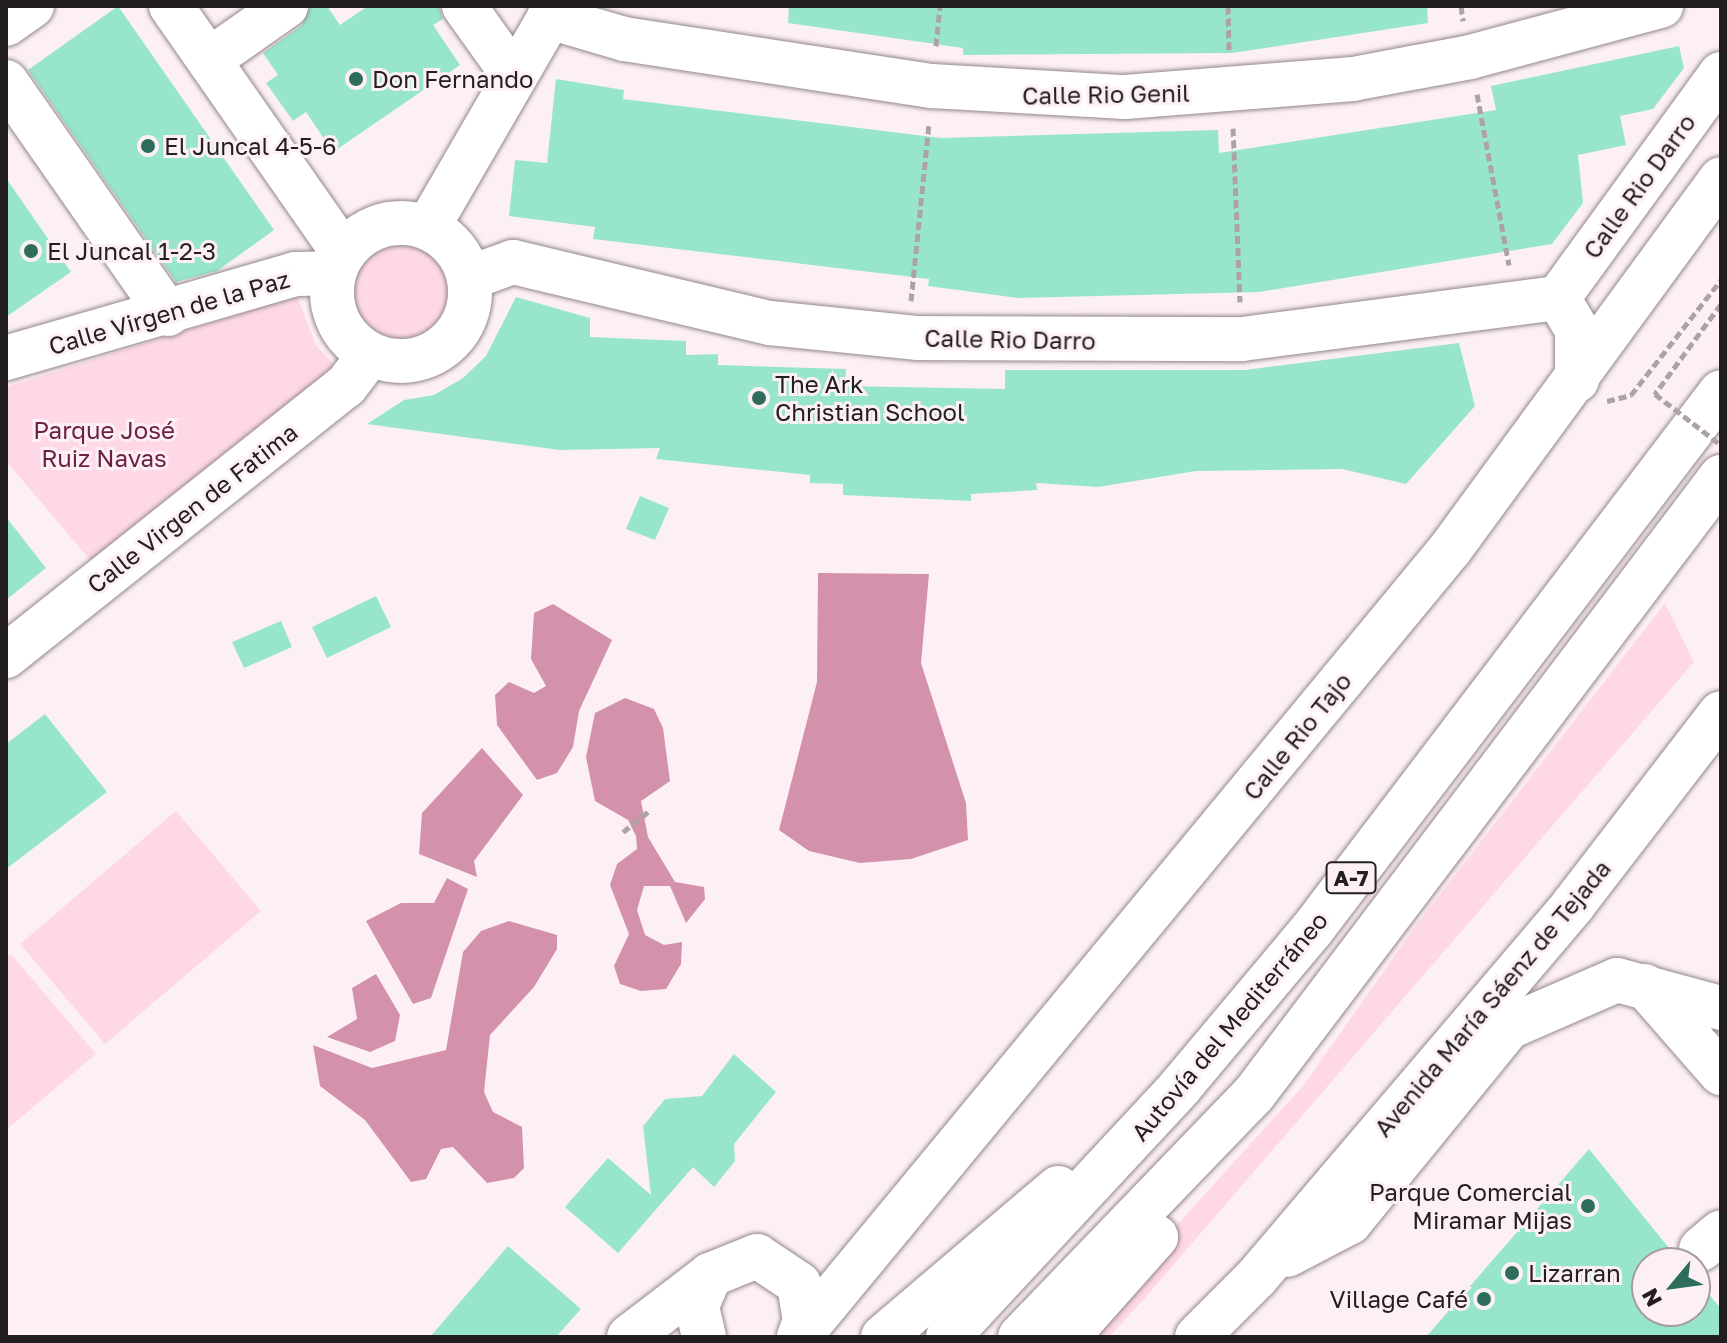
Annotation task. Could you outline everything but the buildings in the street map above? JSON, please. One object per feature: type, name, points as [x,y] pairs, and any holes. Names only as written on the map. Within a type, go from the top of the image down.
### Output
[{"type":"main road","points":[[6,24],[32,6]]},
{"type":"main road","points":[[171,6],[209,60],[338,263],[337,320],[370,354],[391,361],[435,354],[465,321],[469,278],[462,257],[428,227],[381,225],[338,263]]},
{"type":"main road","points":[[209,60],[286,6]]},
{"type":"main road","points":[[464,6],[514,76]]},
{"type":"main road","name":"Calle Rio Genil","points":[[552,12],[624,39],[932,86],[1020,96],[1231,91],[1470,57],[1661,6]]},
{"type":"main road","points":[[428,227],[552,12]]},
{"type":"main road","name":"Calle Rio Darro","points":[[469,278],[513,262],[770,323],[908,338],[1242,339],[1537,300],[1721,74]]},
{"type":"main road","points":[[6,82],[168,314]]},
{"type":"main road","name":"Calle Rio Tajo","points":[[799,1337],[854,1277],[1451,548],[1577,380],[1721,179]]},
{"type":"main road","name":"Calle Virgen de la Paz","points":[[6,358],[338,263]]},
{"type":"main road","points":[[1537,300],[1577,330],[1577,380]]},
{"type":"main road","name":"Calle Virgen de Fatima","points":[[6,656],[346,386],[370,354]]},
{"type":"main road","name":"Autovía del Mediterráneo","points":[[948,1337],[1180,1087],[1311,931],[1721,392]]},
{"type":"main road","name":"A-7","points":[[1020,1337],[1254,1094],[1721,477]]},
{"type":"main road","name":"Avenida María Sáenz de Tejada","points":[[1197,1337],[1262,1272],[1573,905],[1721,713]]},
{"type":"main road","points":[[1262,1272],[1350,1222],[1509,1027],[1617,980],[1721,1008]]},
{"type":"main road","points":[[1645,986],[1721,1073]]},
{"type":"main road","points":[[883,1337],[1180,1087]]},
{"type":"main road","points":[[1067,1337],[1164,1229],[1254,1094]]},
{"type":"main road","points":[[629,1337],[710,1275],[748,1257],[788,1270],[854,1277]]},
{"type":"main road","points":[[788,1270],[805,1302],[799,1337]]},
{"type":"main road","name":"Avenida María Sáenz de Tejada","points":[[1233,1337],[1262,1272]]},
{"type":"main road","points":[[704,1337],[697,1306],[710,1275]]},
{"type":"path","points":[[908,338],[940,6]]},
{"type":"path","points":[[1228,6],[1242,339]]},
{"type":"path","points":[[1461,6],[1470,57],[1537,300]]},
{"type":"path","points":[[1631,395],[1721,280]]},
{"type":"path","points":[[1721,304],[1655,394],[1721,445]]},
{"type":"path","points":[[623,832],[650,810]]},
{"type":"green space","points":[[401,239],[421,243],[439,254],[450,272],[454,292],[450,312],[439,330],[421,341],[401,345],[381,341],[363,330],[352,312],[348,292],[352,272],[363,254],[381,243]]},
{"type":"green space","name":"Parque José Ruiz Navas","points":[[297,296],[316,345],[337,368],[90,560],[6,461],[6,387]]},
{"type":"green space","points":[[1665,603],[1694,662],[1143,1300],[1109,1337],[1075,1337],[1303,1086],[1417,924]]},
{"type":"green space","points":[[176,811],[261,911],[105,1044],[20,944]]},
{"type":"green space","points":[[11,954],[96,1054],[6,1130],[6,958]]},
{"type":"shaded area","points":[[818,573],[929,574],[921,663],[966,803],[968,840],[911,859],[860,863],[809,851],[779,830],[817,682]]},
{"type":"shaded area","points":[[553,604],[612,640],[579,711],[573,747],[557,773],[537,780],[497,725],[495,695],[509,682],[534,693],[546,686],[531,659],[534,613]]},
{"type":"shaded area","points":[[625,698],[654,709],[663,728],[670,781],[641,801],[648,837],[675,882],[704,887],[705,899],[686,923],[670,886],[644,886],[637,910],[645,935],[664,945],[682,942],[681,964],[666,989],[641,991],[620,984],[614,966],[629,934],[610,885],[617,864],[637,849],[636,836],[628,820],[595,801],[586,757],[595,713]]},
{"type":"shaded area","points":[[482,748],[523,795],[474,861],[477,877],[419,854],[422,813]]},
{"type":"shaded area","points":[[447,878],[468,889],[431,998],[413,1004],[366,921],[401,903],[434,903]]},
{"type":"shaded area","points":[[509,921],[557,935],[557,949],[534,987],[490,1035],[484,1092],[493,1112],[522,1127],[524,1168],[514,1178],[487,1183],[453,1147],[441,1149],[426,1179],[411,1182],[365,1120],[320,1086],[313,1045],[372,1068],[446,1050],[463,952],[481,931]]},
{"type":"shaded area","points":[[376,974],[400,1015],[395,1041],[370,1052],[327,1037],[357,1019],[352,988]]},
{"type":"place","name":"Don Fernando","points":[[356,79]]},
{"type":"place","name":"El Juncal 4-5-6","points":[[148,146]]},
{"type":"place","name":"El Juncal 1-2-3","points":[[31,251]]},
{"type":"place","name":"The Ark Christian School","points":[[759,398]]},
{"type":"place","name":"Parque Comercial Miramar Mijas","points":[[1588,1206]]},
{"type":"place","name":"Lizarran","points":[[1512,1273]]},
{"type":"place","name":"Village Café","points":[[1484,1299]]}]
